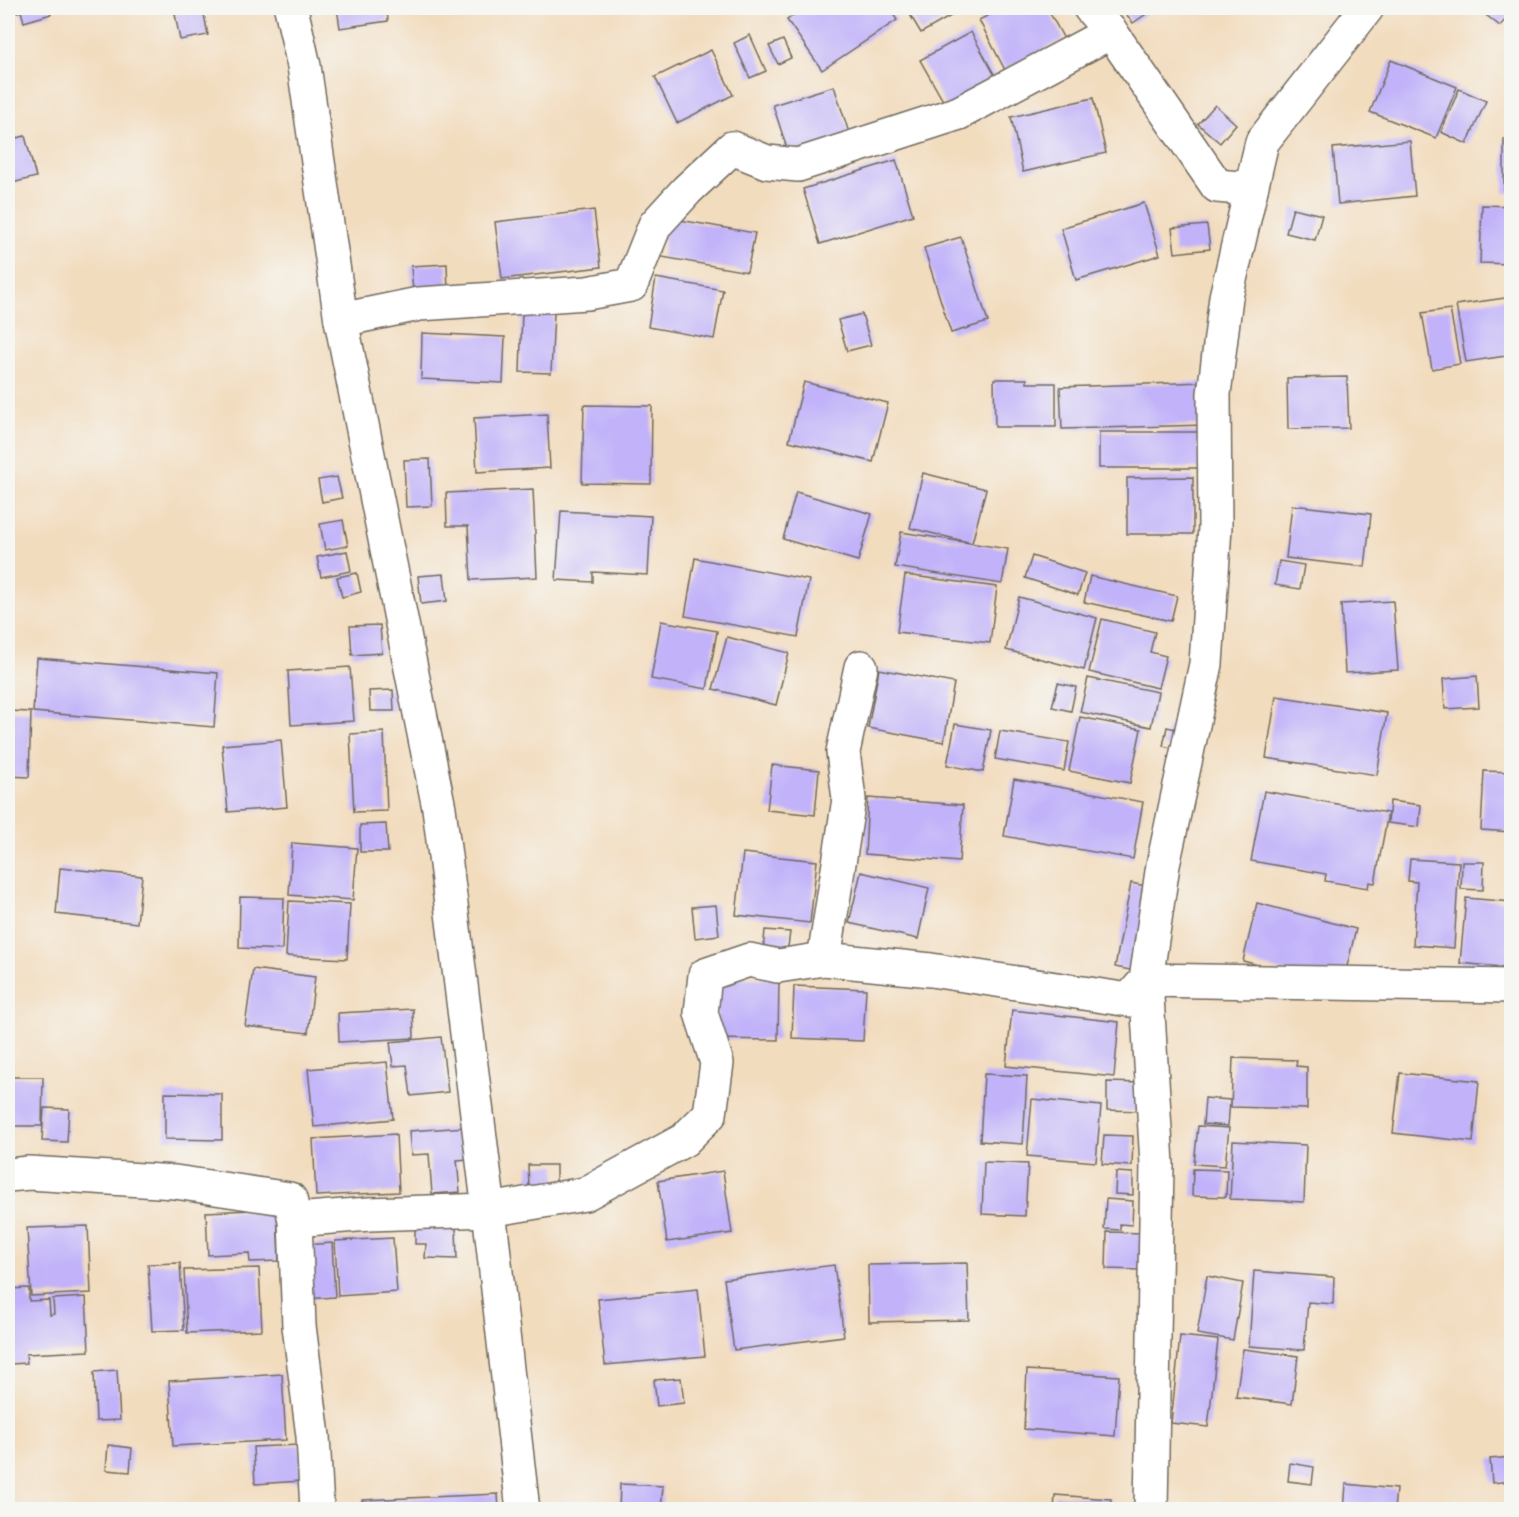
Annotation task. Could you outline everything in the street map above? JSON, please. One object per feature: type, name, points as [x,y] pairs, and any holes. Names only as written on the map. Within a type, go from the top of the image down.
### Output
[{"type":"street","points":[[291,8],[304,66],[341,320],[439,808],[489,1210],[523,1509]]},
{"type":"street","points":[[1090,8],[1111,32],[1217,186],[1251,189]]},
{"type":"street","points":[[1151,1509],[1157,1164],[1146,980],[1163,865],[1206,664],[1215,527],[1214,394],[1226,297],[1262,142],[1367,8]]},
{"type":"street","points":[[341,320],[419,304],[587,293],[631,285],[655,225],[687,190],[732,148],[767,162],[798,165],[959,113],[1111,32]]},
{"type":"street","points":[[824,959],[849,799],[843,752],[861,667]]},
{"type":"street","points":[[295,1220],[369,1214],[489,1210],[585,1194],[684,1140],[710,1114],[717,1063],[701,1013],[705,975],[749,960],[778,966],[824,959],[932,970],[1129,1000],[1146,980]]},
{"type":"street","points":[[1146,980],[1512,986]]},
{"type":"street","points":[[8,1175],[29,1173],[175,1182],[291,1199],[295,1220],[299,1326],[313,1436],[317,1509]]},
{"type":"building","points":[[11,8],[48,8],[51,14],[24,22],[21,11],[13,13]]},
{"type":"building","points":[[337,8],[387,8],[388,21],[340,28]]},
{"type":"building","points":[[805,8],[889,8],[897,20],[822,70],[787,20]]},
{"type":"building","points":[[906,8],[965,8],[921,33]]},
{"type":"building","points":[[1003,8],[1047,8],[1064,39],[1005,70],[979,20]]},
{"type":"building","points":[[1121,8],[1155,8],[1133,23]]},
{"type":"building","points":[[1477,8],[1512,8],[1512,12],[1500,26]]},
{"type":"building","points":[[203,9],[208,35],[180,40],[175,14]]},
{"type":"building","points":[[971,32],[1000,85],[950,113],[920,60]]},
{"type":"building","points":[[750,35],[766,71],[750,78],[734,43]]},
{"type":"building","points":[[783,40],[791,58],[778,64],[769,46]]},
{"type":"building","points":[[711,50],[733,95],[677,123],[655,77]]},
{"type":"building","points":[[1391,60],[1457,87],[1436,138],[1370,112]]},
{"type":"building","points":[[834,86],[851,139],[790,158],[773,105]]},
{"type":"building","points":[[1459,89],[1486,101],[1467,144],[1441,132]]},
{"type":"building","points":[[1093,98],[1106,153],[1023,172],[1011,117]]},
{"type":"building","points":[[1215,105],[1236,124],[1220,143],[1198,124]]},
{"type":"building","points":[[25,136],[36,177],[8,184],[8,140]]},
{"type":"building","points":[[1504,139],[1512,139],[1512,193],[1504,193]]},
{"type":"building","points":[[1410,141],[1415,196],[1338,204],[1333,148]]},
{"type":"building","points":[[896,160],[913,215],[820,244],[803,189]]},
{"type":"building","points":[[1144,203],[1160,255],[1076,280],[1061,228]]},
{"type":"building","points":[[1482,205],[1512,206],[1512,264],[1480,263]]},
{"type":"building","points":[[1293,208],[1322,215],[1315,240],[1286,233]]},
{"type":"building","points":[[594,210],[601,267],[502,279],[495,222]]},
{"type":"building","points":[[668,218],[755,233],[747,272],[662,257]]},
{"type":"building","points":[[1207,225],[1210,249],[1175,253],[1172,228]]},
{"type":"building","points":[[961,237],[988,322],[951,333],[924,248]]},
{"type":"building","points":[[447,264],[448,291],[413,292],[411,266]]},
{"type":"building","points":[[656,278],[723,290],[714,339],[648,327]]},
{"type":"building","points":[[1512,297],[1512,355],[1466,362],[1456,305]]},
{"type":"building","points":[[1450,309],[1460,364],[1432,369],[1422,313]]},
{"type":"building","points":[[522,312],[554,313],[551,373],[520,372]]},
{"type":"building","points":[[862,314],[871,345],[847,351],[838,320]]},
{"type":"building","points":[[422,333],[505,337],[503,383],[421,379]]},
{"type":"building","points":[[1347,377],[1349,428],[1288,429],[1287,378]]},
{"type":"building","points":[[994,379],[1027,379],[1027,383],[1056,383],[1056,427],[995,427]]},
{"type":"building","points":[[804,382],[888,403],[873,462],[789,441]]},
{"type":"building","points":[[1205,382],[1206,425],[1062,429],[1060,387]]},
{"type":"building","points":[[584,405],[652,406],[651,484],[582,483]]},
{"type":"building","points":[[547,414],[550,468],[477,472],[474,418]]},
{"type":"building","points":[[1099,432],[1198,432],[1199,468],[1099,468]]},
{"type":"building","points":[[430,459],[432,506],[406,507],[404,460]]},
{"type":"building","points":[[923,473],[986,489],[972,543],[910,528]]},
{"type":"building","points":[[337,477],[342,498],[322,502],[318,480]]},
{"type":"building","points":[[1193,477],[1193,534],[1127,534],[1127,478]]},
{"type":"building","points":[[533,489],[537,577],[471,580],[468,526],[447,526],[446,493]]},
{"type":"building","points":[[796,492],[872,514],[858,561],[783,539]]},
{"type":"building","points":[[1292,505],[1371,514],[1365,567],[1286,558]]},
{"type":"building","points":[[561,511],[651,516],[648,575],[593,572],[593,582],[556,580]]},
{"type":"building","points":[[343,520],[348,546],[325,550],[320,524]]},
{"type":"building","points":[[901,532],[1008,549],[1002,584],[895,567]]},
{"type":"building","points":[[347,551],[351,571],[321,577],[317,557]]},
{"type":"building","points":[[1032,556],[1085,573],[1078,595],[1025,578]]},
{"type":"building","points":[[695,558],[809,580],[798,637],[685,616]]},
{"type":"building","points":[[1279,561],[1304,565],[1300,589],[1275,585]]},
{"type":"building","points":[[357,573],[361,592],[342,597],[337,577]]},
{"type":"building","points":[[444,574],[447,601],[421,604],[418,576]]},
{"type":"building","points":[[905,575],[997,587],[990,643],[897,632]]},
{"type":"building","points":[[1090,576],[1177,596],[1171,621],[1084,602]]},
{"type":"building","points":[[1019,597],[1097,618],[1084,670],[1006,650]]},
{"type":"building","points":[[1393,601],[1398,670],[1345,673],[1341,604]]},
{"type":"building","points":[[1102,619],[1155,632],[1150,652],[1166,656],[1158,688],[1089,672]]},
{"type":"building","points":[[661,621],[717,631],[707,689],[651,679]]},
{"type":"building","points":[[380,625],[382,653],[352,655],[350,626]]},
{"type":"building","points":[[727,637],[789,653],[776,705],[713,689]]},
{"type":"building","points":[[37,658],[218,673],[214,727],[33,712]]},
{"type":"building","points":[[350,667],[354,721],[291,725],[288,671]]},
{"type":"building","points":[[879,669],[954,683],[944,742],[868,728]]},
{"type":"building","points":[[1477,676],[1479,707],[1445,709],[1443,679]]},
{"type":"building","points":[[1088,678],[1158,692],[1151,727],[1080,712]]},
{"type":"building","points":[[1058,683],[1076,687],[1071,711],[1052,707]]},
{"type":"building","points":[[393,690],[394,711],[370,711],[369,691]]},
{"type":"building","points":[[1276,696],[1387,713],[1377,775],[1266,758]]},
{"type":"building","points":[[8,711],[31,712],[29,777],[8,776]]},
{"type":"building","points":[[1080,717],[1141,729],[1130,783],[1069,771]]},
{"type":"building","points":[[955,724],[991,730],[983,772],[947,765]]},
{"type":"building","points":[[1167,727],[1189,732],[1185,751],[1163,746]]},
{"type":"building","points":[[1000,731],[1069,742],[1064,771],[995,759]]},
{"type":"building","points":[[384,732],[387,811],[354,812],[350,734]]},
{"type":"building","points":[[281,740],[287,807],[228,812],[222,745]]},
{"type":"building","points":[[772,765],[819,770],[815,815],[767,810]]},
{"type":"building","points":[[1484,771],[1512,772],[1512,832],[1481,830]]},
{"type":"building","points":[[1014,779],[1143,802],[1133,859],[1004,836]]},
{"type":"building","points":[[1264,791],[1388,813],[1375,883],[1369,882],[1368,888],[1325,881],[1326,874],[1251,861]]},
{"type":"building","points":[[868,798],[963,805],[959,862],[865,854]]},
{"type":"building","points":[[1390,801],[1421,805],[1419,827],[1388,823]]},
{"type":"building","points":[[386,824],[388,852],[360,852],[360,825]]},
{"type":"building","points":[[292,843],[357,848],[353,900],[289,895]]},
{"type":"building","points":[[743,853],[817,861],[810,923],[736,915]]},
{"type":"building","points":[[1410,859],[1459,862],[1454,948],[1413,945],[1417,882],[1408,881]]},
{"type":"building","points":[[1462,862],[1484,862],[1483,890],[1461,889]]},
{"type":"building","points":[[60,868],[142,876],[137,923],[56,914]]},
{"type":"building","points":[[861,872],[929,888],[918,939],[849,923]]},
{"type":"building","points":[[1131,883],[1166,890],[1150,974],[1115,967]]},
{"type":"building","points":[[240,897],[284,898],[282,950],[239,948]]},
{"type":"building","points":[[1466,898],[1512,902],[1512,968],[1460,963]]},
{"type":"building","points":[[289,901],[350,904],[347,959],[286,956]]},
{"type":"building","points":[[1257,903],[1356,929],[1342,987],[1243,961]]},
{"type":"building","points":[[716,905],[719,935],[695,938],[692,907]]},
{"type":"building","points":[[765,930],[790,932],[787,954],[763,952]]},
{"type":"building","points":[[253,969],[315,977],[308,1033],[245,1026]]},
{"type":"building","points":[[717,977],[779,979],[778,1040],[717,1039]]},
{"type":"building","points":[[794,986],[866,989],[863,1041],[792,1038]]},
{"type":"building","points":[[413,1009],[414,1038],[339,1042],[338,1013]]},
{"type":"building","points":[[1012,1010],[1119,1022],[1114,1077],[1006,1066]]},
{"type":"building","points":[[441,1037],[448,1092],[411,1096],[407,1065],[393,1066],[390,1042]]},
{"type":"building","points":[[1233,1058],[1297,1060],[1296,1066],[1307,1067],[1307,1109],[1231,1107]]},
{"type":"building","points":[[387,1062],[393,1119],[314,1127],[308,1069]]},
{"type":"building","points":[[1400,1073],[1479,1081],[1473,1142],[1393,1133]]},
{"type":"building","points":[[984,1074],[1027,1076],[1023,1144],[980,1141]]},
{"type":"building","points":[[8,1077],[43,1077],[42,1126],[8,1126]]},
{"type":"building","points":[[1107,1082],[1141,1083],[1141,1111],[1107,1110]]},
{"type":"building","points":[[165,1093],[222,1094],[222,1140],[165,1139]]},
{"type":"building","points":[[1205,1098],[1230,1100],[1228,1126],[1203,1124]]},
{"type":"building","points":[[1032,1099],[1101,1106],[1096,1162],[1027,1156]]},
{"type":"building","points":[[44,1108],[69,1109],[67,1142],[42,1141]]},
{"type":"building","points":[[1198,1126],[1229,1128],[1225,1166],[1194,1164]]},
{"type":"building","points":[[466,1127],[469,1159],[457,1160],[460,1192],[432,1194],[429,1154],[411,1155],[409,1131]]},
{"type":"building","points":[[396,1134],[399,1192],[316,1196],[313,1139]]},
{"type":"building","points":[[1104,1135],[1133,1136],[1132,1166],[1102,1164]]},
{"type":"building","points":[[1233,1141],[1306,1145],[1304,1202],[1230,1199]]},
{"type":"building","points":[[984,1162],[1028,1164],[1025,1216],[982,1214]]},
{"type":"building","points":[[528,1165],[556,1165],[556,1186],[529,1186]]},
{"type":"building","points":[[1193,1169],[1227,1170],[1226,1197],[1192,1196]]},
{"type":"building","points":[[723,1171],[732,1233],[667,1242],[658,1181]]},
{"type":"building","points":[[1116,1172],[1133,1173],[1133,1195],[1115,1194]]},
{"type":"building","points":[[1106,1199],[1133,1201],[1132,1225],[1120,1224],[1120,1230],[1104,1229]]},
{"type":"building","points":[[277,1209],[279,1261],[250,1262],[249,1253],[208,1255],[206,1212]]},
{"type":"building","points":[[88,1226],[91,1293],[31,1296],[27,1228]]},
{"type":"building","points":[[415,1227],[456,1227],[457,1259],[425,1258],[426,1244],[415,1244]]},
{"type":"building","points":[[1107,1232],[1143,1233],[1142,1270],[1106,1269]]},
{"type":"building","points":[[393,1238],[397,1292],[338,1296],[335,1241]]},
{"type":"building","points":[[332,1243],[335,1297],[307,1299],[304,1245]]},
{"type":"building","points":[[180,1263],[184,1330],[152,1331],[148,1264]]},
{"type":"building","points":[[967,1263],[969,1320],[869,1322],[868,1265]]},
{"type":"building","points":[[834,1265],[844,1336],[734,1350],[724,1279]]},
{"type":"building","points":[[259,1268],[262,1330],[187,1333],[184,1270]]},
{"type":"building","points":[[1254,1271],[1334,1277],[1333,1304],[1308,1302],[1304,1350],[1249,1346]]},
{"type":"building","points":[[1207,1276],[1243,1283],[1233,1340],[1197,1334]]},
{"type":"building","points":[[29,1288],[29,1301],[49,1300],[50,1315],[54,1314],[53,1299],[86,1297],[89,1351],[26,1354],[27,1363],[10,1364],[8,1289]]},
{"type":"building","points":[[698,1289],[705,1356],[605,1365],[598,1299]]},
{"type":"building","points":[[1180,1336],[1218,1340],[1208,1427],[1171,1423]]},
{"type":"building","points":[[1243,1349],[1298,1356],[1292,1404],[1236,1397]]},
{"type":"building","points":[[117,1370],[120,1420],[96,1421],[94,1372]]},
{"type":"building","points":[[1027,1370],[1119,1376],[1115,1436],[1024,1429]]},
{"type":"building","points":[[282,1374],[286,1440],[173,1446],[169,1381]]},
{"type":"building","points":[[681,1378],[684,1403],[657,1406],[654,1380]]},
{"type":"building","points":[[108,1445],[132,1448],[130,1472],[106,1470]]},
{"type":"building","points":[[300,1445],[302,1481],[255,1484],[253,1447]]},
{"type":"building","points":[[1512,1457],[1512,1481],[1492,1483],[1490,1459]]},
{"type":"building","points":[[1290,1463],[1314,1467],[1312,1484],[1288,1481]]},
{"type":"building","points":[[620,1484],[663,1486],[661,1510],[619,1510]]},
{"type":"building","points":[[1346,1484],[1396,1489],[1394,1510],[1344,1510]]},
{"type":"building","points":[[498,1494],[499,1510],[362,1510],[362,1500]]},
{"type":"building","points":[[1055,1495],[1111,1499],[1110,1510],[1054,1510]]}]
